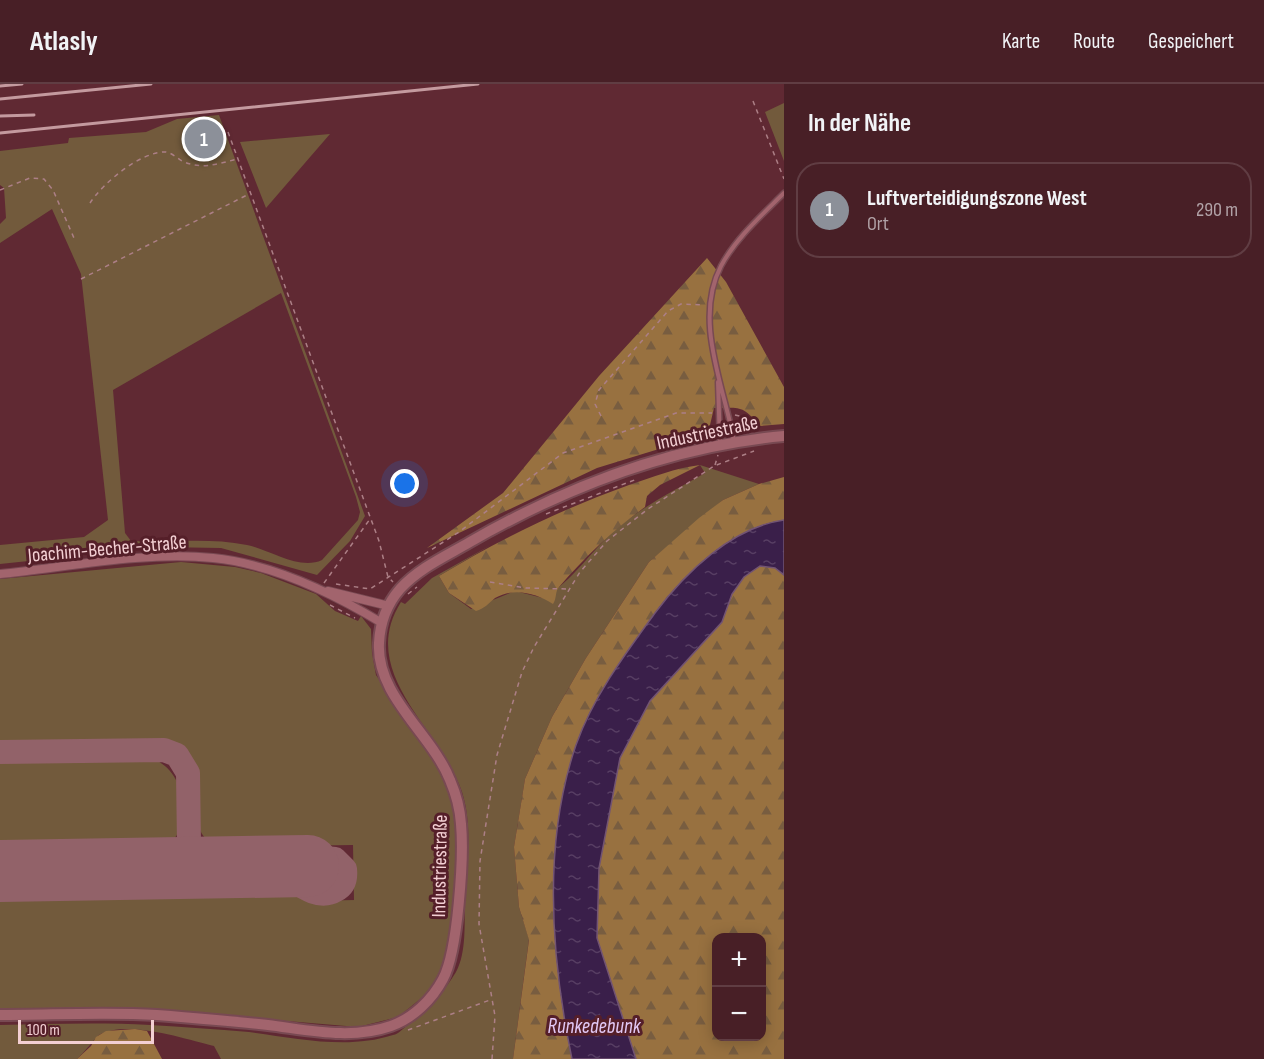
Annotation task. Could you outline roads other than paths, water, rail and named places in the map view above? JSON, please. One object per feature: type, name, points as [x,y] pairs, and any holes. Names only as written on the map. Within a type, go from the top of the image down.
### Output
[{"type":"street","name":"Industriestraße","points":[[0,1015],[154,1015],[358,1034],[394,1024],[423,1005],[443,981],[453,954],[462,826],[455,791],[448,775],[401,705],[379,657],[382,623],[389,606],[401,588],[431,564],[508,520],[641,465],[719,450],[734,441],[754,445],[784,436]]},
{"type":"street","name":"Joachim-Becher-Straße","points":[[0,573],[193,557],[214,558],[261,568],[321,590],[389,606]]},
{"type":"street","name":"Joachim-Becher-Straße","points":[[321,590],[382,623]]},
{"type":"lane","points":[[734,441],[718,376],[710,324],[710,306],[722,265],[754,224],[784,193]]},
{"type":"lane","points":[[718,376],[719,450]]},
{"type":"water","name":"Runkedebunk","points":[[784,520],[784,575],[775,568],[760,566],[744,577],[732,594],[722,622],[650,701],[620,758],[599,868],[597,938],[636,1059],[572,1059],[555,941],[554,861],[565,783],[583,727],[611,676],[632,644],[680,583],[711,554],[728,542],[765,524]]},
{"type":"railway","points":[[0,86],[22,84]]},
{"type":"railway","points":[[0,99],[151,84]]},
{"type":"railway","points":[[0,133],[478,84]]},
{"type":"railway","points":[[0,116],[34,115]]},
{"type":"place","name":"Luftverteidigungszone West","points":[[204,139]]}]
